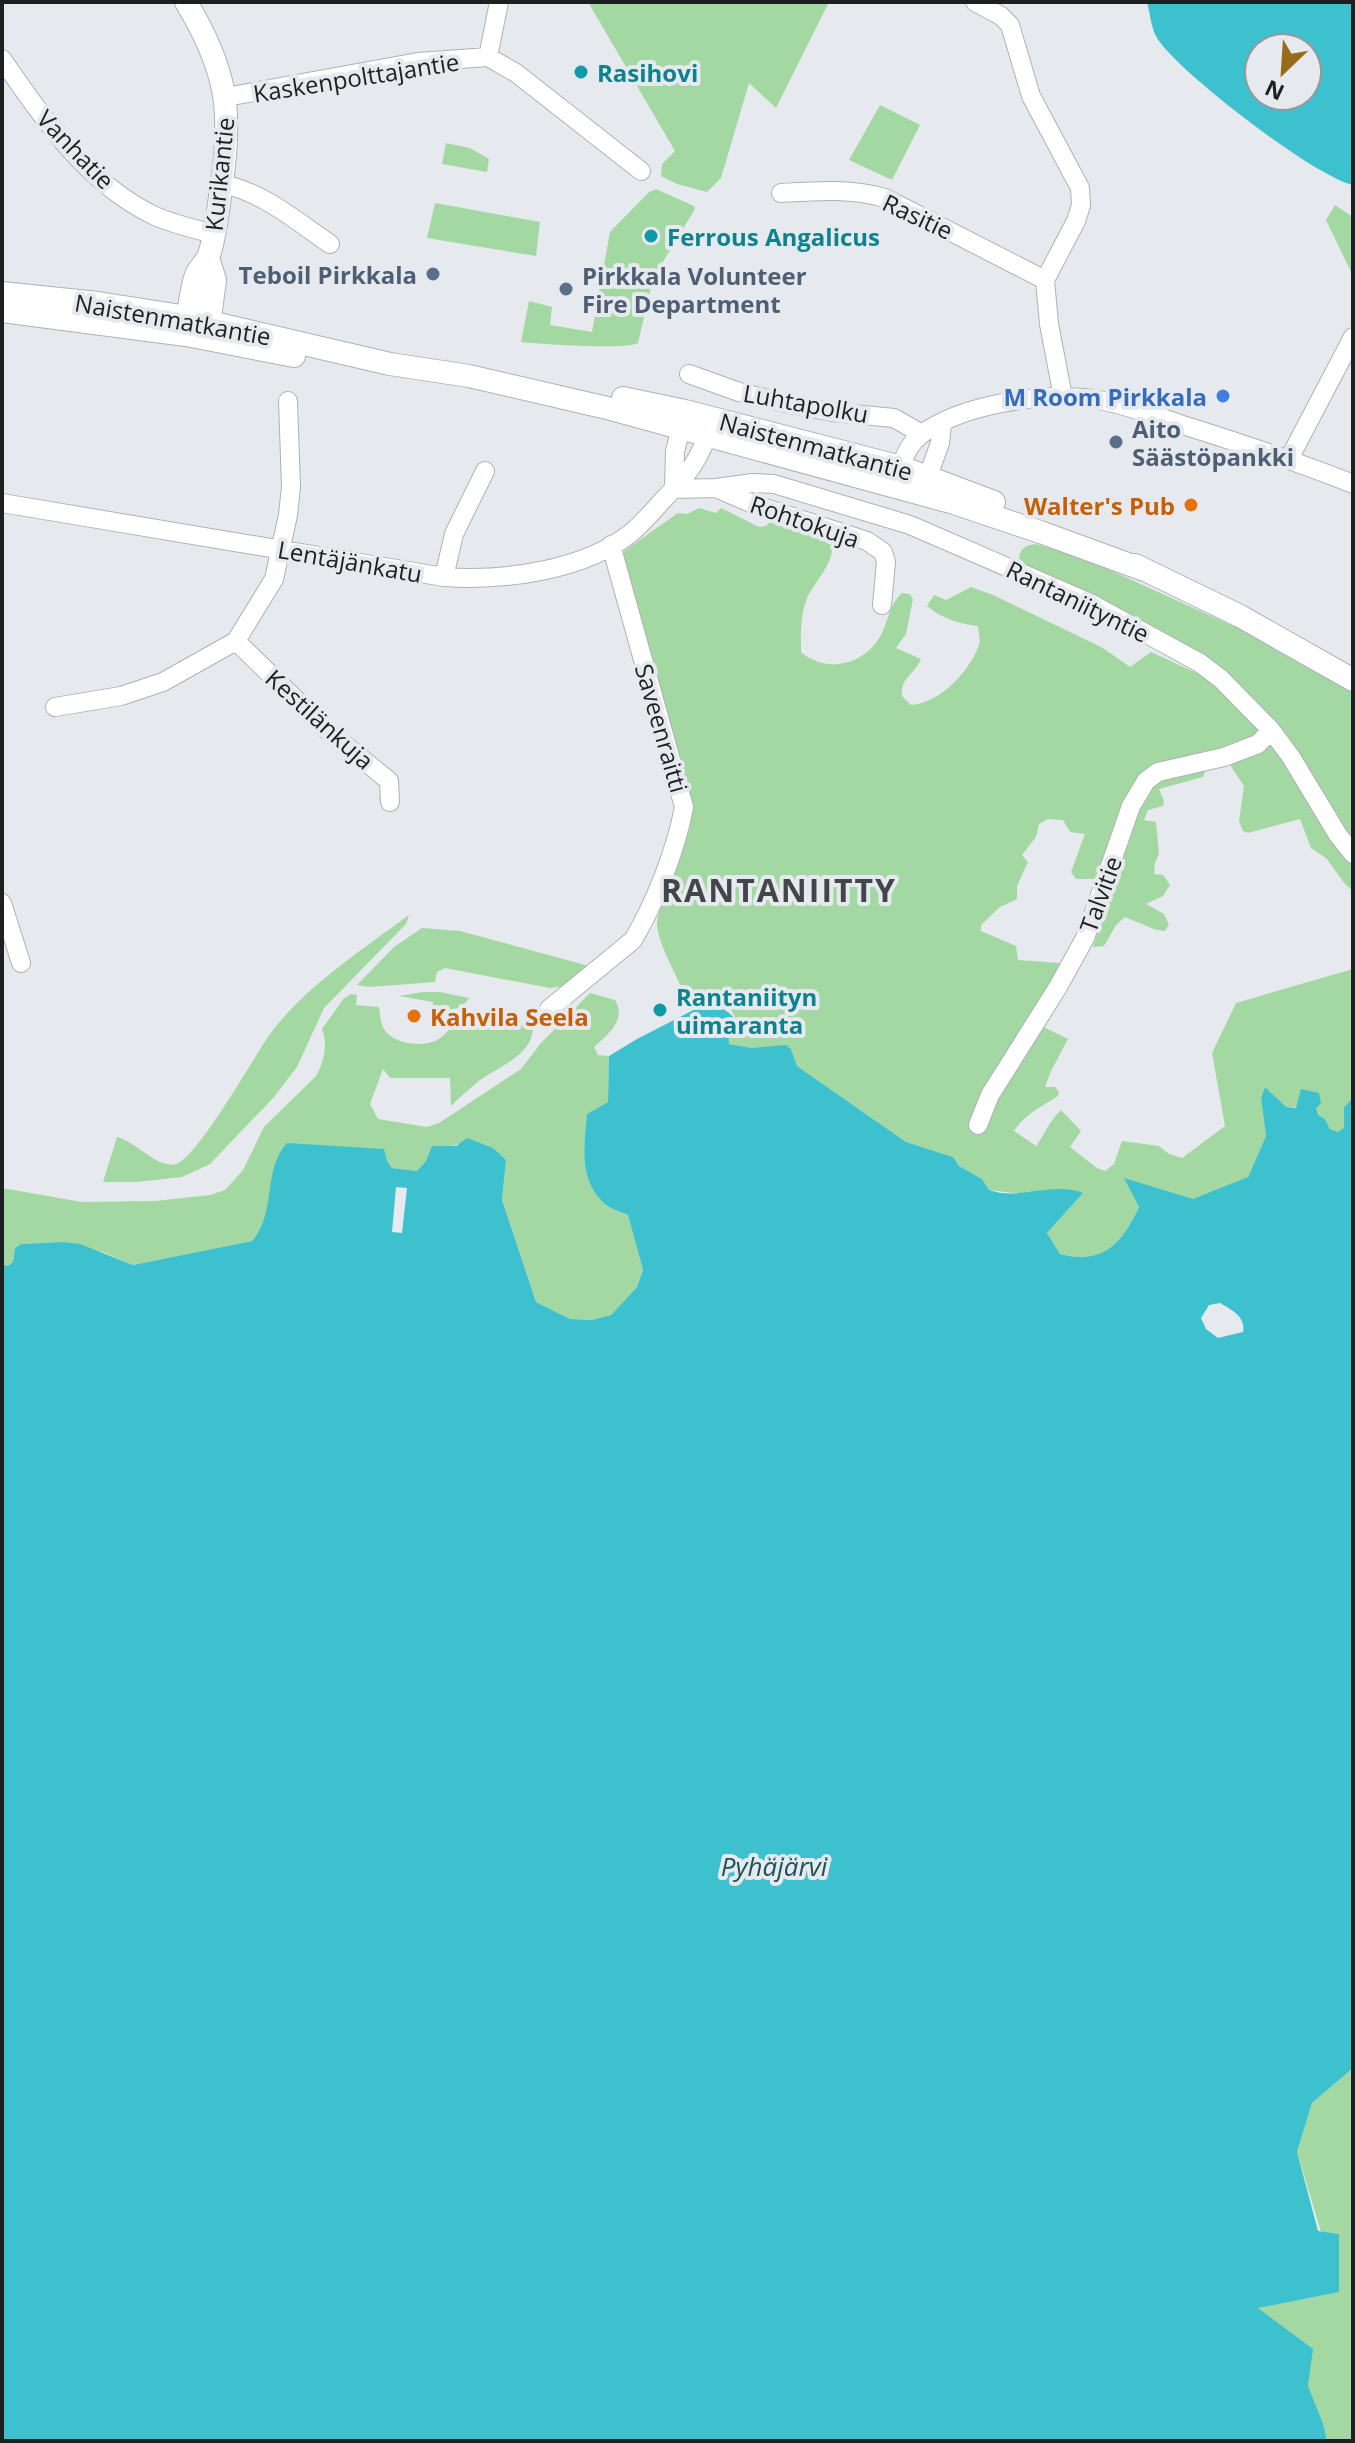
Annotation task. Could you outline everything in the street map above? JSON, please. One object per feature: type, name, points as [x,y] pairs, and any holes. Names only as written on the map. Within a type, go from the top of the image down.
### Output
[{"type":"main road","name":"Kurikantie","points":[[186,2],[214,55],[226,97],[228,139],[208,258],[215,280],[198,328]]},
{"type":"main road","name":"Naistenmatkantie","points":[[2,293],[98,303],[328,362],[390,364],[469,376],[607,408],[683,419],[897,477],[1147,571],[1240,616],[1353,680]]},
{"type":"main road","name":"Naistenmatkantie","points":[[2,311],[198,328]]},
{"type":"street","points":[[488,57],[499,2]]},
{"type":"street","points":[[975,2],[1001,16],[1010,25],[1031,96],[1080,188],[1081,205],[1076,221],[1045,280],[1049,324],[1063,397]]},
{"type":"street","name":"Kaskenpolttajantie","points":[[226,97],[418,62],[488,57],[516,73],[641,171]]},
{"type":"street","name":"Vanhatie","points":[[2,59],[38,111],[103,183],[155,216],[214,234]]},
{"type":"street","points":[[222,184],[238,187],[262,198],[330,244]]},
{"type":"street","name":"Rasitie","points":[[781,193],[831,191],[885,198],[1045,280]]},
{"type":"street","points":[[1289,459],[1353,337]]},
{"type":"street","name":"Luhtapolku","points":[[689,374],[739,392],[785,403],[832,412],[894,418],[922,434]]},
{"type":"street","points":[[897,477],[907,451],[922,434],[971,409],[1063,397],[1128,407],[1289,459],[1353,484]]},
{"type":"street","points":[[55,707],[121,696],[163,682],[236,641],[274,579],[281,549],[291,487],[288,401]]},
{"type":"street","points":[[674,489],[675,451],[683,419]]},
{"type":"street","points":[[924,485],[940,443],[942,424]]},
{"type":"street","name":"Lentäjänkatu","points":[[2,503],[444,577],[489,578],[533,572],[579,559],[632,532],[694,466],[710,426]]},
{"type":"street","points":[[444,577],[450,545],[460,519],[485,471]]},
{"type":"street","name":"Rantaniityntie","points":[[716,488],[753,483],[774,484],[910,525],[1090,603],[1187,655],[1221,679],[1271,730],[1353,854]]},
{"type":"street","name":"Rohtokuja","points":[[674,489],[716,488],[753,504],[867,541],[883,552],[887,571],[882,605]]},
{"type":"street","name":"Saveenraitti","points":[[549,1009],[633,940],[673,847],[684,807],[611,545]]},
{"type":"street","name":"Kestilänkuja","points":[[236,641],[327,730],[389,781],[390,802]]},
{"type":"street","name":"Talvitie","points":[[978,1125],[990,1095],[1085,938],[1131,806],[1146,781],[1158,772],[1224,757],[1258,744],[1271,730]]},
{"type":"street","points":[[2,903],[21,963]]},
{"type":"green space","points":[[588,2],[829,2],[776,108],[749,83],[721,178],[707,192],[661,176],[662,164],[675,151]]},
{"type":"green space","points":[[880,105],[920,125],[892,180],[849,160]]},
{"type":"green space","points":[[446,143],[470,148],[489,159],[487,172],[442,164]]},
{"type":"green space","points":[[656,189],[695,209],[653,278],[638,343],[601,346],[521,342],[529,301],[552,307],[550,325],[592,332],[610,232],[649,192]]},
{"type":"green space","points":[[435,203],[540,222],[536,256],[427,238]]},
{"type":"green space","points":[[1335,205],[1353,217],[1353,276],[1326,220]]},
{"type":"green space","points":[[699,508],[716,513],[721,508],[759,527],[766,526],[770,521],[828,537],[832,553],[809,594],[802,620],[801,652],[811,659],[834,664],[857,659],[875,644],[898,597],[902,593],[910,594],[913,599],[906,634],[896,648],[921,659],[902,690],[902,696],[911,705],[943,692],[961,675],[974,655],[980,643],[978,626],[951,620],[927,606],[934,595],[946,600],[971,587],[1103,648],[1130,667],[1151,652],[1210,679],[1234,701],[1288,764],[1353,863],[1353,891],[1326,858],[1311,848],[1300,819],[1248,833],[1243,831],[1239,821],[1244,786],[1230,765],[1206,769],[1203,777],[1159,789],[1163,806],[1148,810],[1144,820],[1156,822],[1159,854],[1154,874],[1163,875],[1170,885],[1163,896],[1146,904],[1164,914],[1169,925],[1165,931],[1156,930],[1125,917],[1116,925],[1104,946],[1093,947],[1100,924],[1100,879],[1076,879],[1071,872],[1085,834],[1070,832],[1063,820],[1048,819],[1039,824],[1036,837],[1022,855],[1028,862],[1017,886],[1017,899],[1000,907],[981,925],[981,931],[1016,946],[1018,960],[1060,963],[1067,969],[1035,1023],[1068,1039],[1045,1087],[1055,1087],[1058,1096],[1028,1115],[1014,1131],[1036,1146],[1061,1110],[1081,1131],[1070,1147],[1097,1168],[1105,1171],[1114,1164],[1122,1141],[1159,1146],[1169,1154],[1182,1158],[1225,1126],[1212,1053],[1236,1003],[1353,969],[1353,1098],[1344,1107],[1345,1128],[1338,1132],[1330,1129],[1325,1119],[1318,1116],[1316,1108],[1285,1107],[1265,1087],[1261,1098],[1266,1136],[1248,1177],[1193,1200],[1125,1179],[1139,1207],[1125,1232],[1099,1254],[1075,1257],[1060,1254],[1047,1233],[1083,1193],[989,1190],[982,1179],[959,1166],[953,1157],[906,1142],[797,1066],[791,1049],[729,1044],[729,1027],[739,1025],[727,1002],[684,993],[658,932],[657,920],[664,892],[690,828],[690,794],[624,563],[624,551],[678,513],[687,514]]},
{"type":"green space","points":[[1036,544],[1090,561],[1244,631],[1353,691],[1353,843],[1231,679],[1186,645],[1024,564],[1019,559],[1022,550]]},
{"type":"green space","points":[[409,915],[406,924],[324,1008],[297,1067],[274,1097],[210,1164],[182,1177],[103,1182],[117,1137],[162,1163],[176,1164],[183,1160],[213,1123],[266,1040],[287,1014],[337,968]]},
{"type":"green space","points":[[422,928],[460,931],[589,966],[567,986],[550,988],[445,968],[437,972],[435,982],[369,987],[357,985],[394,947]]},
{"type":"green space","points":[[423,992],[469,998],[462,1006],[448,1009],[433,1005],[433,1002],[399,996]]},
{"type":"green space","points":[[590,993],[615,1000],[619,1014],[614,1026],[594,1047],[598,1055],[609,1056],[608,1102],[587,1114],[584,1150],[587,1173],[596,1195],[613,1209],[628,1215],[643,1270],[637,1287],[611,1315],[592,1320],[570,1319],[536,1302],[502,1200],[506,1160],[464,1142],[447,1148],[433,1147],[417,1171],[392,1168],[387,1161],[269,1204],[265,1223],[252,1241],[133,1265],[105,1253],[63,1242],[21,1244],[15,1248],[13,1262],[4,1265],[2,1188],[82,1202],[155,1201],[210,1195],[225,1190],[243,1170],[264,1127],[316,1076],[324,1053],[322,1029],[344,998],[351,994],[357,995],[356,1005],[379,1007],[381,1023],[386,1031],[406,1043],[423,1044],[437,1040],[460,1018],[471,1015],[493,1017],[533,1028],[531,1038],[521,1053],[480,1080],[451,1106],[450,1078],[390,1078],[383,1069],[370,1104],[378,1119],[427,1127],[439,1123],[521,1069],[540,1044]]},
{"type":"green space","points":[[1353,2068],[1353,2441],[1327,2441],[1308,2386],[1312,2349],[1257,2308],[1339,2292],[1297,2152],[1312,2103]]},
{"type":"water","points":[[1147,2],[1353,2],[1353,185],[1309,163],[1218,97],[1170,54],[1157,38]]},
{"type":"water","name":"Pyhäjärvi","points":[[709,1002],[718,1006],[739,1025],[733,1025],[728,1030],[729,1044],[752,1048],[786,1045],[791,1049],[797,1066],[906,1142],[953,1157],[959,1166],[982,1179],[989,1190],[1012,1193],[1060,1189],[1083,1193],[1047,1233],[1060,1254],[1075,1257],[1099,1254],[1125,1232],[1139,1207],[1124,1178],[1193,1199],[1248,1177],[1266,1136],[1261,1098],[1265,1087],[1286,1107],[1296,1108],[1301,1089],[1319,1093],[1321,1103],[1316,1108],[1318,1115],[1325,1119],[1330,1129],[1338,1132],[1344,1128],[1344,1107],[1353,1098],[1353,2068],[1312,2103],[1297,2152],[1318,2231],[1339,2234],[1339,2292],[1258,2308],[1313,2349],[1308,2386],[1327,2441],[2,2441],[2,1260],[8,1266],[13,1262],[15,1248],[21,1244],[63,1242],[80,1244],[133,1265],[252,1241],[264,1218],[274,1166],[287,1143],[384,1149],[392,1168],[417,1171],[426,1161],[432,1146],[456,1146],[467,1138],[493,1148],[506,1160],[502,1200],[536,1302],[570,1319],[592,1320],[611,1315],[637,1287],[643,1270],[628,1215],[605,1204],[590,1184],[584,1150],[587,1114],[608,1102],[609,1056]],"holes":[[[1220,1303],[1240,1318],[1243,1332],[1218,1338],[1206,1329],[1201,1318],[1209,1305]]]},
{"type":"pier","points":[[396,1187],[407,1188],[402,1233],[392,1232]]},
{"type":"place","name":"Rasihovi","points":[[581,72]]},
{"type":"place","name":"Ferrous Angalicus","points":[[651,236]]},
{"type":"place","name":"Teboil Pirkkala","points":[[433,274]]},
{"type":"place","name":"Pirkkala Volunteer Fire Department","points":[[566,289]]},
{"type":"place","name":"M Room Pirkkala","points":[[1223,396]]},
{"type":"place","name":"Aito Säästöpankki","points":[[1116,442]]},
{"type":"place","name":"Walter's Pub","points":[[1191,505]]},
{"type":"place","name":"Rantaniityn uimaranta","points":[[660,1010]]},
{"type":"place","name":"Kahvila Seela","points":[[414,1016]]},
{"type":"district","name":"RANTANIITTY","points":[[779,889]]}]
